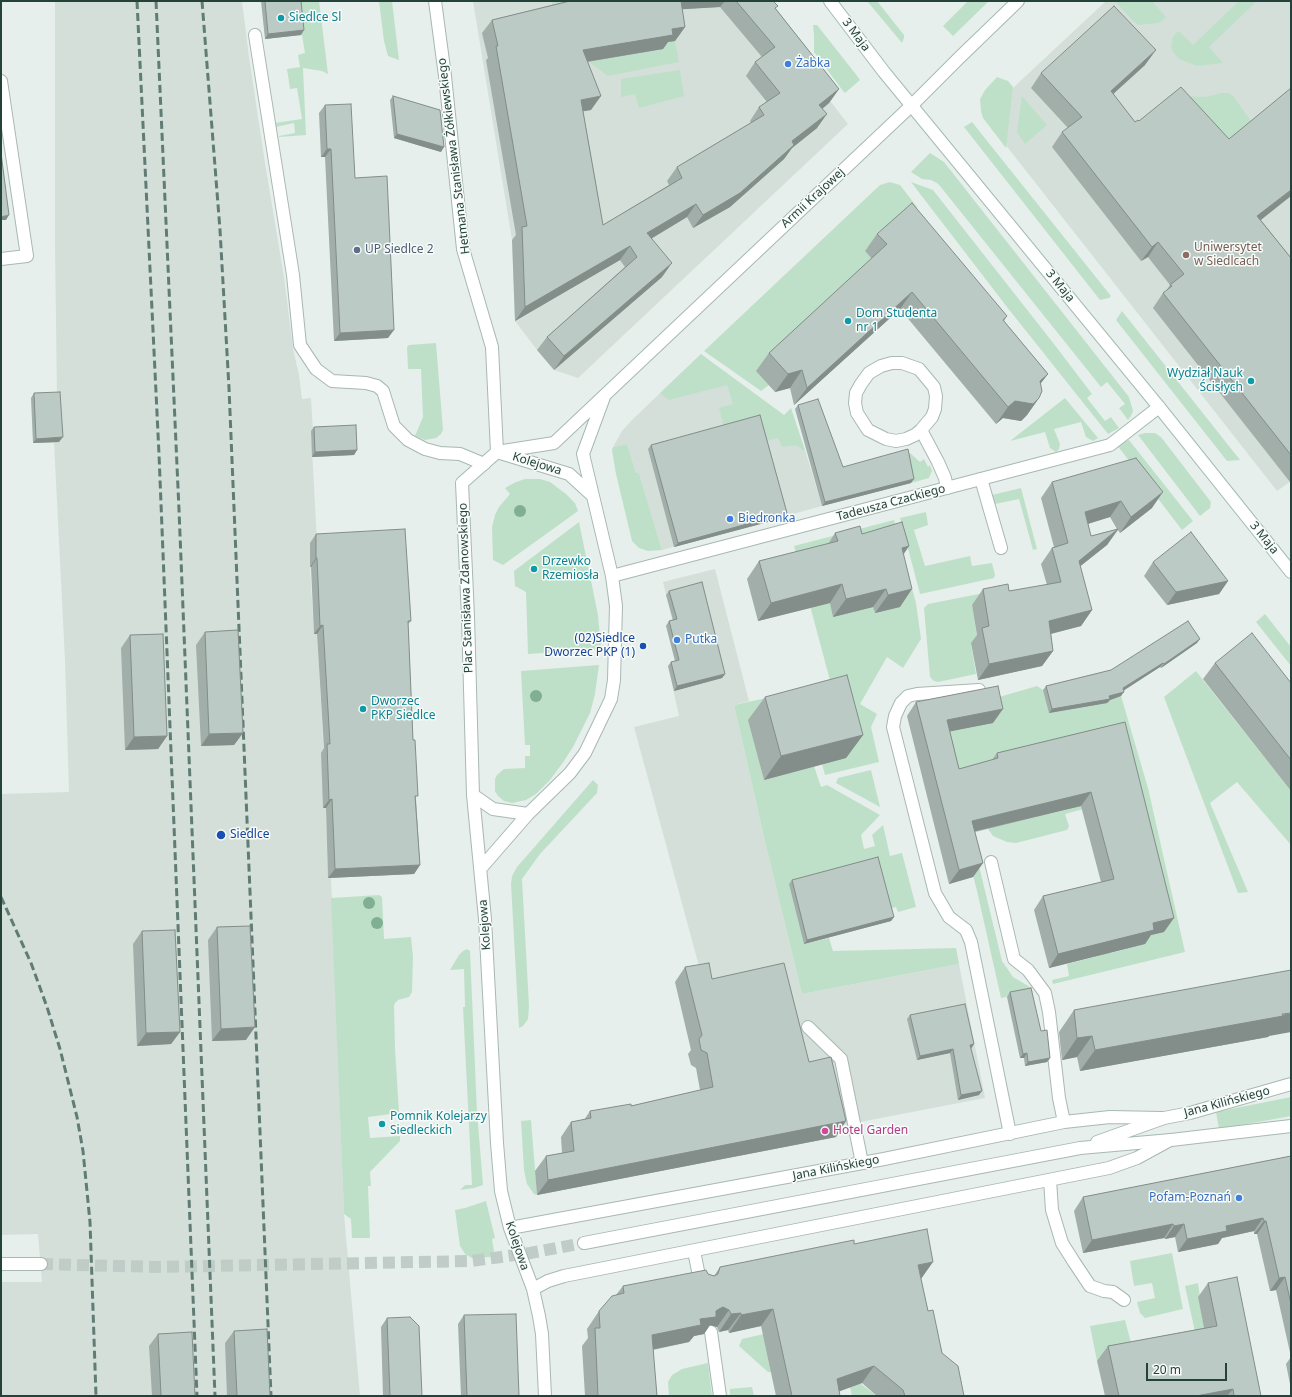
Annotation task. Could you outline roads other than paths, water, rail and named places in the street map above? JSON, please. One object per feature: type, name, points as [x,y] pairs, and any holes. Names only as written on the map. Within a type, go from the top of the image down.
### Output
[{"type":"street","name":"Hetmana Stanisława Żółkiewskiego","points":[[435,1],[446,76],[463,249],[492,347],[497,452]]},
{"type":"street","name":"3 Maja","points":[[830,1],[884,72],[1159,406],[1291,572]]},
{"type":"street","name":"Armii Krajowej","points":[[606,394],[912,105],[1018,1]]},
{"type":"street","points":[[256,35],[293,275],[300,344],[316,369],[332,381],[366,383],[378,386],[383,391],[394,426],[408,440],[425,449],[440,453],[460,454],[484,464]]},
{"type":"street","points":[[1,81],[27,256],[1,259]]},
{"type":"street","points":[[892,363],[902,363],[919,369],[934,387],[936,396],[935,409],[932,417],[921,430],[915,436],[906,440],[896,441],[886,439],[868,430],[857,413],[855,403],[856,393],[869,373],[881,366],[892,363]]},
{"type":"street","points":[[497,452],[554,443],[606,394]]},
{"type":"street","points":[[481,868],[528,814],[570,773],[581,758],[611,699],[614,680],[616,606],[612,576],[583,454],[606,394]]},
{"type":"street","name":"Tadeusza Czackiego","points":[[612,576],[1110,445],[1159,406]]},
{"type":"street","points":[[921,430],[938,462],[945,478],[947,488]]},
{"type":"street","name":"Plac Stanisława Zdanowskiego","points":[[481,868],[473,796],[468,617],[462,483],[497,452]]},
{"type":"street","name":"Kolejowa","points":[[497,452],[569,474],[593,496]]},
{"type":"street","points":[[981,479],[1001,548]]},
{"type":"street","points":[[979,690],[917,694],[908,696],[901,703],[895,716],[893,727],[935,892],[949,917],[966,930],[971,942],[1010,1134]]},
{"type":"street","points":[[473,796],[493,809],[528,814]]},
{"type":"street","points":[[991,862],[1014,960],[1028,970],[1045,993],[1049,1012],[1059,1098],[1064,1122]]},
{"type":"street","name":"Kolejowa","points":[[481,868],[501,1191],[510,1228],[533,1289],[542,1334],[545,1396]]},
{"type":"street","points":[[808,1027],[841,1059],[862,1163]]},
{"type":"street","name":"Jana Kilińskiego","points":[[1080,1148],[1164,1118],[1190,1113],[1291,1084]]},
{"type":"street","name":"Jana Kilińskiego","points":[[510,1228],[862,1163],[1064,1122],[1110,1117],[1164,1118]]},
{"type":"street","name":"Jana Kilińskiego","points":[[584,1243],[1080,1148],[1171,1140],[1291,1126]]},
{"type":"street","name":"Jana Kilińskiego","points":[[533,1289],[548,1281],[564,1276],[1109,1168],[1137,1158],[1171,1140]]},
{"type":"street","points":[[1050,1180],[1052,1210],[1062,1242],[1066,1249],[1090,1286],[1104,1291],[1113,1292],[1124,1300]]},
{"type":"street","points":[[694,1251],[701,1286]]},
{"type":"street","points":[[1,1264],[41,1264]]},
{"type":"street","points":[[711,1332],[720,1396]]},
{"type":"tunnel","points":[[41,1264],[158,1267],[471,1261],[530,1253],[584,1243]]},
{"type":"railway","points":[[137,1],[159,454],[197,1396]]},
{"type":"railway","points":[[156,1],[179,510],[215,1396]]},
{"type":"railway","points":[[202,1],[220,230],[229,388],[271,1396]]},
{"type":"railway","points":[[1,897],[31,963],[47,1007],[60,1049],[77,1117],[83,1151],[90,1222],[96,1396]]},
{"type":"place","name":"Siedlce Sl","points":[[281,18]]},
{"type":"place","name":"Żabka","points":[[788,64]]},
{"type":"place","name":"UP Siedlce 2","points":[[357,250]]},
{"type":"place","name":"Uniwersytet w Siedlcach","points":[[1186,255]]},
{"type":"place","name":"Dom Studenta nr 1","points":[[848,321]]},
{"type":"place","name":"Wydział Nauk Ścisłych","points":[[1251,381]]},
{"type":"place","name":"Biedronka","points":[[730,519]]},
{"type":"place","name":"Drzewko Rzemiosła","points":[[534,569]]},
{"type":"place","name":"Putka","points":[[677,640]]},
{"type":"place","name":"(02)Siedlce Dworzec PKP (1)","points":[[643,646]]},
{"type":"place","name":"Dworzec PKP Siedlce","points":[[363,709]]},
{"type":"place","name":"Siedlce","points":[[221,835]]},
{"type":"place","name":"Pomnik Kolejarzy Siedleckich","points":[[382,1124]]},
{"type":"place","name":"Hotel Garden","points":[[825,1131]]},
{"type":"place","name":"Pofam-Poznań","points":[[1239,1198]]}]
